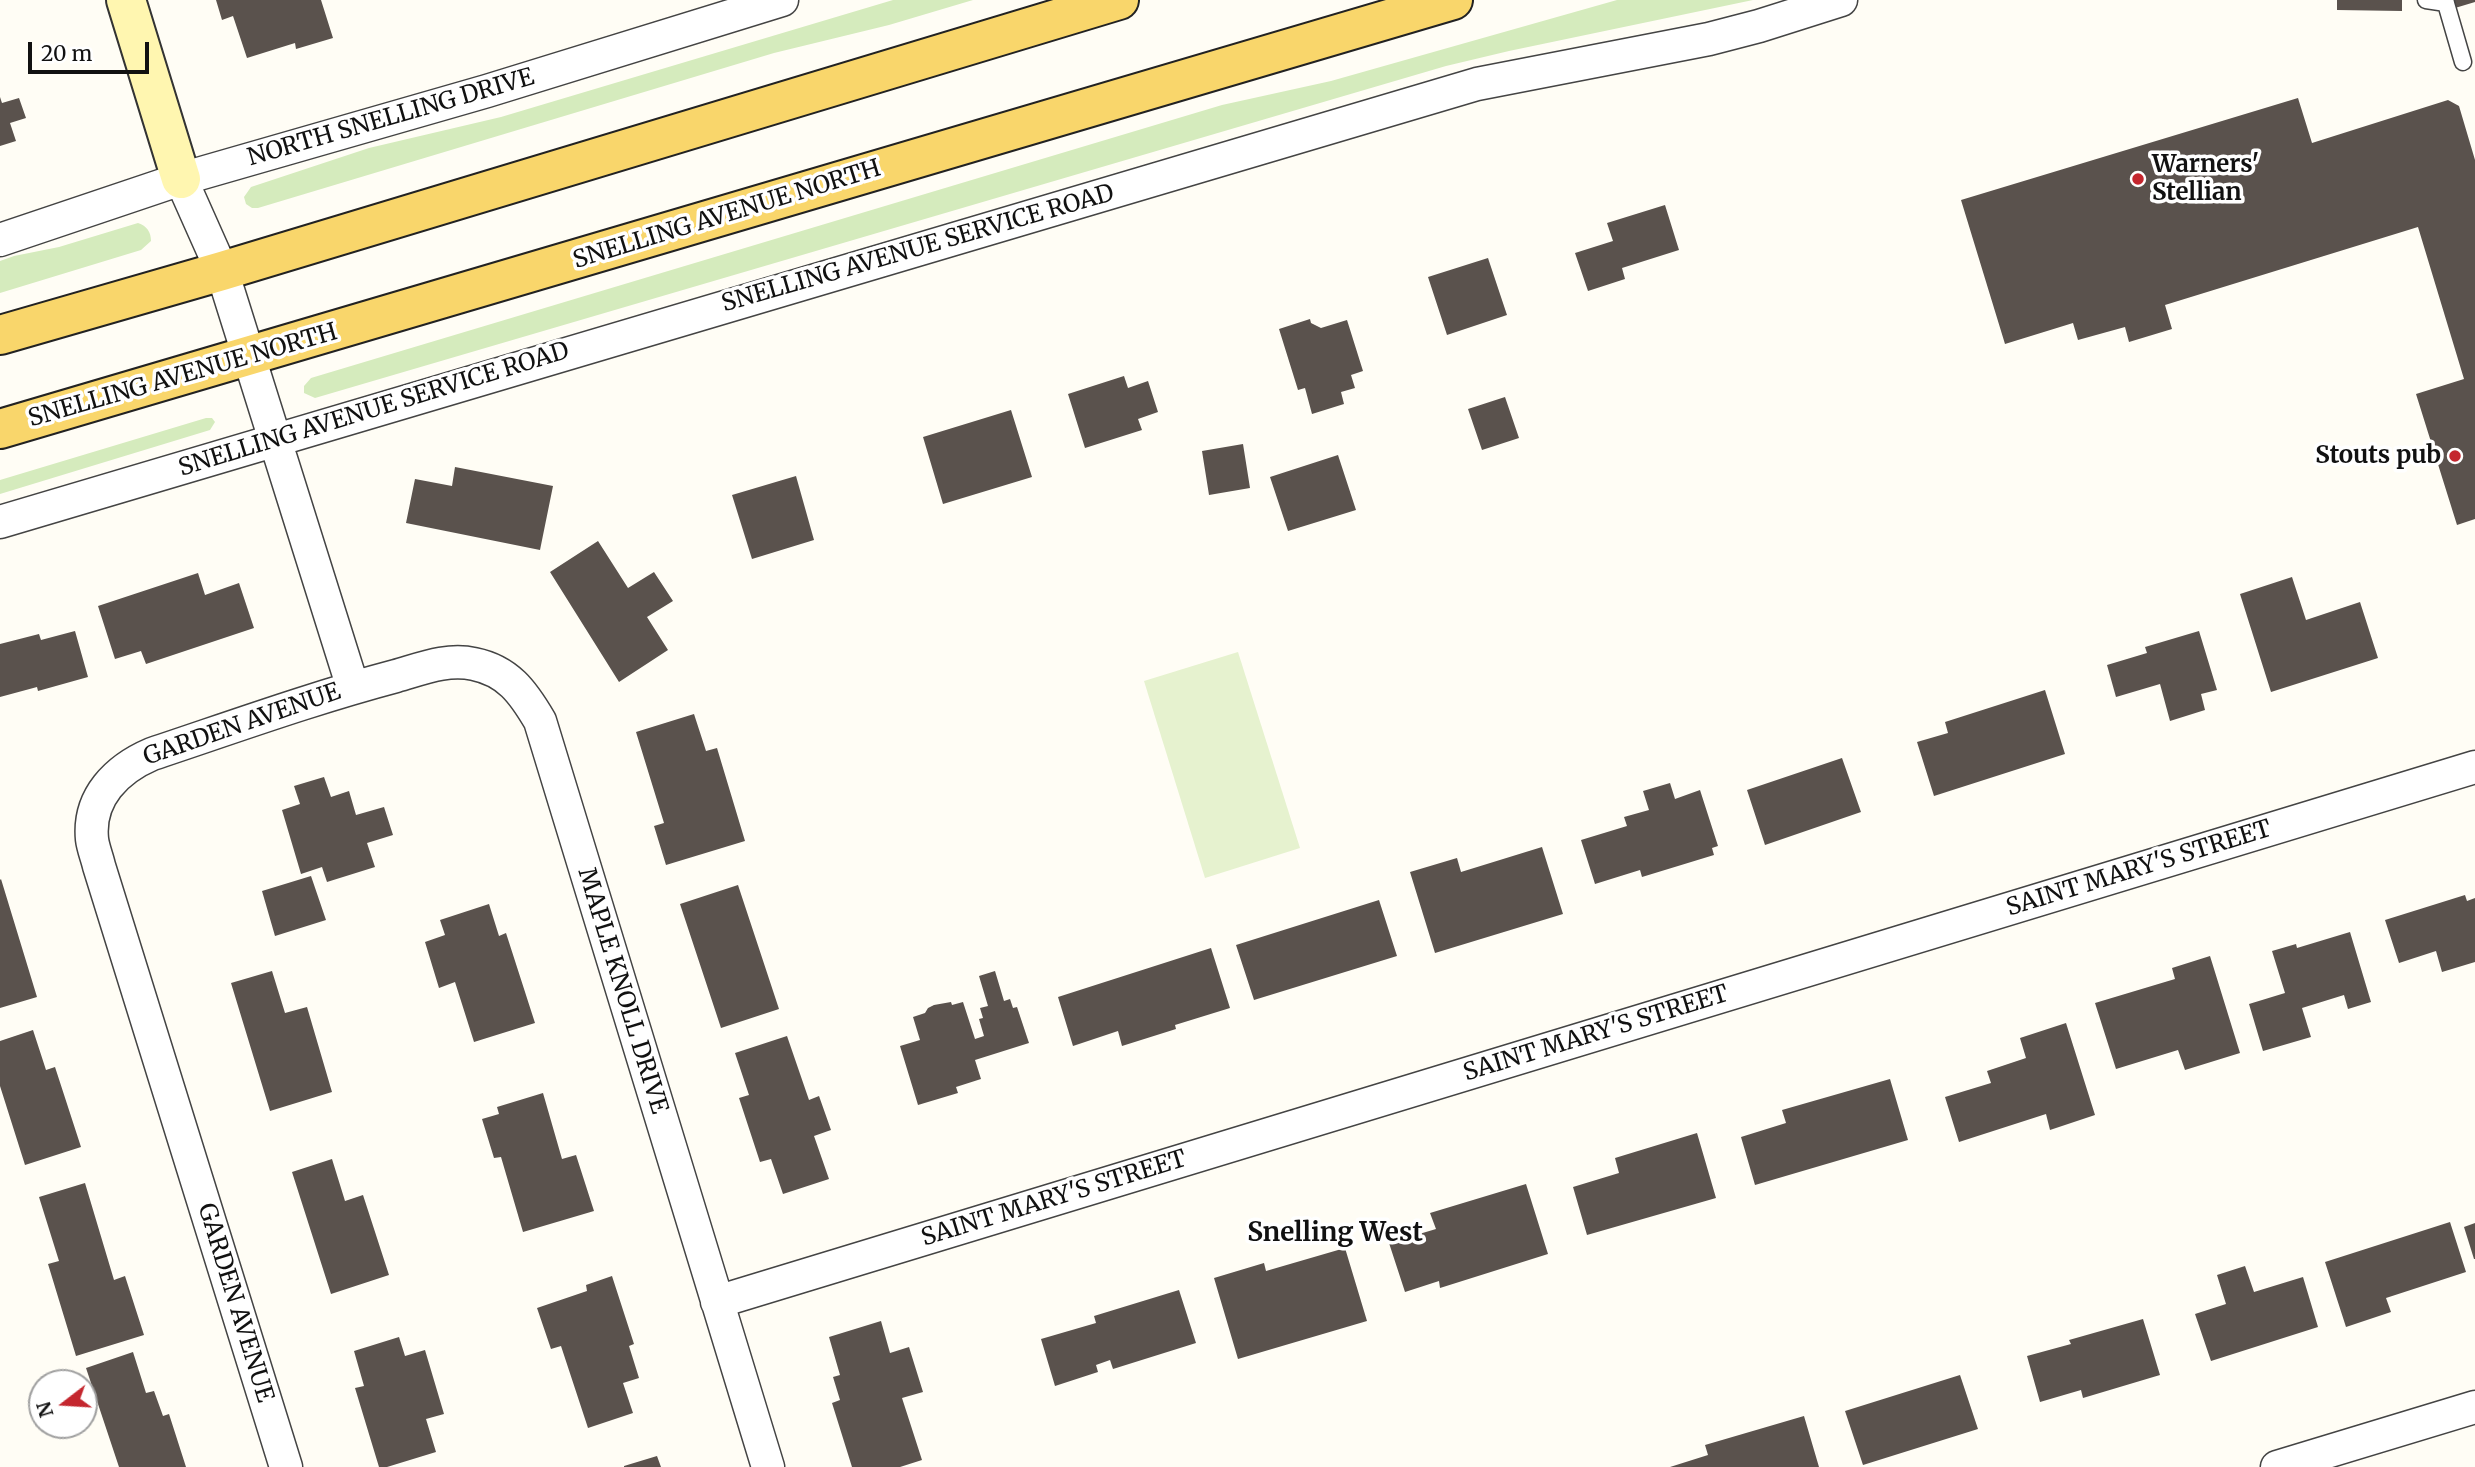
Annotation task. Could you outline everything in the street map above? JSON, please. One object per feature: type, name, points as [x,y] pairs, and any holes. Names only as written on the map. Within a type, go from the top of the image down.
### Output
[{"type":"main road","points":[[0,335],[222,271],[1119,0]]},
{"type":"main road","name":"SNELLING AVENUE NORTH","points":[[0,429],[1453,0]]},
{"type":"street","points":[[126,0],[181,179]]},
{"type":"street","name":"NORTH SNELLING DRIVE","points":[[0,240],[181,179],[487,91],[782,0]]},
{"type":"street","name":"SNELLING AVENUE SERVICE ROAD","points":[[0,522],[1477,84],[1709,39],[1841,0]]},
{"type":"street","name":"GARDEN AVENUE","points":[[181,179],[222,271],[352,688],[130,763],[109,783],[95,809],[92,837],[286,1467]]},
{"type":"street","name":"MAPLE KNOLL DRIVE","points":[[352,688],[444,663],[473,664],[501,674],[523,693],[540,721],[768,1467]]},
{"type":"street","name":"SAINT MARY'S STREET","points":[[717,1302],[2475,767]]},
{"type":"street","points":[[2277,1467],[2475,1407]]},
{"type":"lane","points":[[2426,0],[2445,1],[2463,62]]},
{"type":"green space","points":[[893,0],[973,0],[889,25],[774,53],[258,208],[246,204],[244,197],[251,187],[369,148],[501,117]]},
{"type":"green space","points":[[1617,0],[1753,0],[1446,66],[315,398],[304,393],[304,386],[311,378],[1222,105],[1331,81]]},
{"type":"green space","points":[[138,223],[146,228],[151,238],[141,250],[0,293],[0,261],[59,247]]},
{"type":"green space","points":[[212,418],[215,422],[210,430],[0,494],[0,480]]},
{"type":"green space","points":[[1238,652],[1300,848],[1205,878],[1144,681]]},
{"type":"building","points":[[216,0],[321,0],[333,38],[296,49],[295,43],[247,58],[233,16],[222,20]]},
{"type":"building","points":[[2337,0],[2402,0],[2402,11],[2337,10]]},
{"type":"building","points":[[2453,0],[2475,0],[2475,2],[2455,8]]},
{"type":"building","points":[[0,97],[2,103],[19,98],[26,118],[10,123],[16,141],[0,146]]},
{"type":"building","points":[[2298,98],[2312,143],[2448,100],[2459,106],[2475,160],[2475,519],[2457,525],[2416,394],[2464,379],[2418,227],[2165,305],[2172,329],[2129,342],[2125,327],[2078,340],[2073,323],[2005,344],[1961,200]]},
{"type":"building","points":[[1665,205],[1679,250],[1622,268],[1625,279],[1588,291],[1575,253],[1613,241],[1607,223]]},
{"type":"building","points":[[1488,258],[1507,315],[1447,335],[1428,277]]},
{"type":"building","points":[[1310,319],[1311,323],[1321,328],[1347,320],[1363,371],[1351,375],[1355,388],[1341,392],[1344,404],[1312,414],[1305,388],[1298,390],[1279,329]]},
{"type":"building","points":[[1124,376],[1128,388],[1148,381],[1158,412],[1138,419],[1142,430],[1085,448],[1068,394]]},
{"type":"building","points":[[1505,397],[1519,438],[1482,450],[1468,409]]},
{"type":"building","points":[[1011,410],[1032,477],[943,504],[923,437]]},
{"type":"building","points":[[1243,444],[1250,488],[1209,495],[1202,451]]},
{"type":"building","points":[[1338,455],[1356,510],[1288,531],[1270,477]]},
{"type":"building","points":[[455,467],[553,486],[540,550],[406,523],[415,479],[452,486]]},
{"type":"building","points":[[796,476],[814,540],[752,559],[732,495]]},
{"type":"building","points":[[598,541],[628,588],[654,572],[673,601],[647,617],[668,650],[619,682],[550,572]]},
{"type":"building","points":[[198,573],[205,595],[239,583],[254,628],[146,664],[141,651],[115,659],[98,606]]},
{"type":"building","points":[[2292,577],[2306,620],[2360,602],[2378,658],[2271,692],[2240,594]]},
{"type":"building","points":[[75,631],[88,677],[38,691],[37,687],[0,697],[0,644],[39,634],[41,640]]},
{"type":"building","points":[[2199,631],[2217,690],[2201,694],[2205,710],[2170,721],[2160,684],[2116,697],[2107,665],[2147,653],[2145,647]]},
{"type":"building","points":[[2045,690],[2065,754],[1934,796],[1917,742],[1948,733],[1945,722]]},
{"type":"building","points":[[694,714],[706,751],[717,748],[745,841],[666,865],[654,826],[664,823],[636,732]]},
{"type":"building","points":[[1842,758],[1861,812],[1765,845],[1747,790]]},
{"type":"building","points":[[324,777],[331,797],[349,791],[356,815],[384,807],[393,835],[367,843],[375,867],[327,882],[322,867],[301,874],[282,810],[300,804],[294,786]]},
{"type":"building","points":[[1670,783],[1675,799],[1700,790],[1718,846],[1712,848],[1714,855],[1642,877],[1640,870],[1595,884],[1581,840],[1627,826],[1624,817],[1649,810],[1643,791]]},
{"type":"building","points":[[1542,847],[1563,914],[1435,953],[1410,872],[1457,858],[1461,872]]},
{"type":"building","points":[[311,876],[326,920],[275,936],[262,891]]},
{"type":"building","points":[[0,880],[37,997],[0,1008]]},
{"type":"building","points":[[738,885],[779,1009],[721,1028],[680,904]]},
{"type":"building","points":[[2465,895],[2467,901],[2475,898],[2475,962],[2442,972],[2436,951],[2399,963],[2385,920]]},
{"type":"building","points":[[1379,900],[1397,956],[1254,1000],[1236,945]]},
{"type":"building","points":[[489,904],[499,936],[506,933],[535,1023],[474,1042],[455,982],[439,988],[425,942],[445,935],[440,920]]},
{"type":"building","points":[[2350,932],[2371,1002],[2348,1009],[2344,995],[2302,1008],[2311,1037],[2263,1051],[2249,1004],[2285,993],[2272,951],[2296,944],[2297,948]]},
{"type":"building","points":[[1211,948],[1230,1008],[1175,1025],[1176,1029],[1122,1046],[1118,1031],[1073,1046],[1058,997]]},
{"type":"building","points":[[2210,956],[2240,1053],[2185,1070],[2178,1050],[2116,1069],[2095,1003],[2175,979],[2172,968]]},
{"type":"building","points":[[272,971],[285,1013],[307,1007],[332,1092],[270,1111],[231,983]]},
{"type":"building","points":[[995,971],[1004,1001],[1010,999],[1013,1008],[1017,1007],[1029,1043],[975,1060],[981,1079],[956,1087],[958,1093],[918,1105],[900,1046],[920,1040],[913,1017],[925,1013],[934,1005],[963,1002],[975,1039],[984,1036],[979,1019],[983,1018],[980,1008],[988,1006],[979,976]]},
{"type":"building","points":[[2066,1023],[2095,1115],[2050,1130],[2046,1114],[1959,1142],[1945,1097],[1991,1083],[1987,1071],[2026,1058],[2020,1038]]},
{"type":"building","points":[[33,1030],[46,1070],[55,1067],[81,1147],[25,1165],[0,1086],[0,1041]]},
{"type":"building","points":[[787,1036],[809,1100],[819,1096],[831,1130],[814,1136],[829,1179],[783,1194],[771,1159],[760,1162],[739,1098],[749,1095],[735,1053]]},
{"type":"building","points":[[1890,1079],[1908,1140],[1755,1185],[1741,1137],[1786,1123],[1782,1110]]},
{"type":"building","points":[[543,1093],[562,1159],[576,1155],[594,1211],[523,1232],[501,1157],[494,1158],[482,1119],[499,1114],[497,1107]]},
{"type":"building","points":[[1697,1133],[1716,1198],[1587,1235],[1573,1187],[1619,1173],[1615,1158]]},
{"type":"building","points":[[332,1159],[345,1201],[363,1195],[389,1275],[331,1294],[292,1172]]},
{"type":"building","points":[[85,1183],[114,1280],[125,1276],[144,1335],[76,1356],[48,1264],[59,1261],[39,1197]]},
{"type":"building","points":[[1526,1184],[1548,1254],[1440,1288],[1439,1281],[1405,1292],[1389,1243],[1436,1229],[1430,1213]]},
{"type":"building","points":[[2450,1222],[2466,1272],[2386,1298],[2391,1312],[2346,1327],[2325,1262]]},
{"type":"building","points":[[2475,1223],[2475,1259],[2474,1259],[2464,1227]]},
{"type":"building","points":[[1345,1248],[1367,1321],[1238,1359],[1214,1278],[1264,1263],[1266,1271]]},
{"type":"building","points":[[2245,1266],[2254,1292],[2303,1277],[2318,1327],[2211,1361],[2195,1314],[2226,1304],[2217,1275]]},
{"type":"building","points":[[612,1276],[634,1344],[629,1346],[639,1378],[623,1383],[633,1413],[588,1428],[561,1346],[551,1349],[537,1308],[587,1291],[586,1285]]},
{"type":"building","points":[[1179,1290],[1196,1343],[1113,1369],[1110,1360],[1096,1365],[1098,1372],[1055,1386],[1041,1339],[1096,1323],[1094,1316]]},
{"type":"building","points":[[2143,1319],[2160,1375],[2083,1398],[2081,1390],[2040,1402],[2027,1356],[2071,1344],[2069,1340]]},
{"type":"building","points":[[881,1321],[890,1353],[909,1347],[923,1392],[902,1398],[922,1460],[900,1467],[852,1467],[832,1403],[840,1400],[833,1377],[840,1375],[829,1337]]},
{"type":"building","points":[[399,1337],[405,1356],[425,1350],[444,1414],[426,1419],[436,1452],[379,1467],[355,1388],[364,1386],[354,1351]]},
{"type":"building","points":[[133,1352],[146,1393],[154,1391],[163,1416],[169,1414],[186,1467],[119,1467],[98,1404],[98,1369],[86,1368]]},
{"type":"building","points":[[1960,1375],[1978,1429],[1863,1465],[1845,1411]]},
{"type":"building","points":[[1804,1416],[1819,1467],[1670,1467],[1708,1455],[1705,1445]]},
{"type":"building","points":[[657,1456],[661,1467],[624,1467],[624,1466]]},
{"type":"place","name":"Warners' Stellian","points":[[2138,179]]},
{"type":"place","name":"Stouts pub","points":[[2455,456]]},
{"type":"district","name":"Snelling West","points":[[1335,1234]]}]
